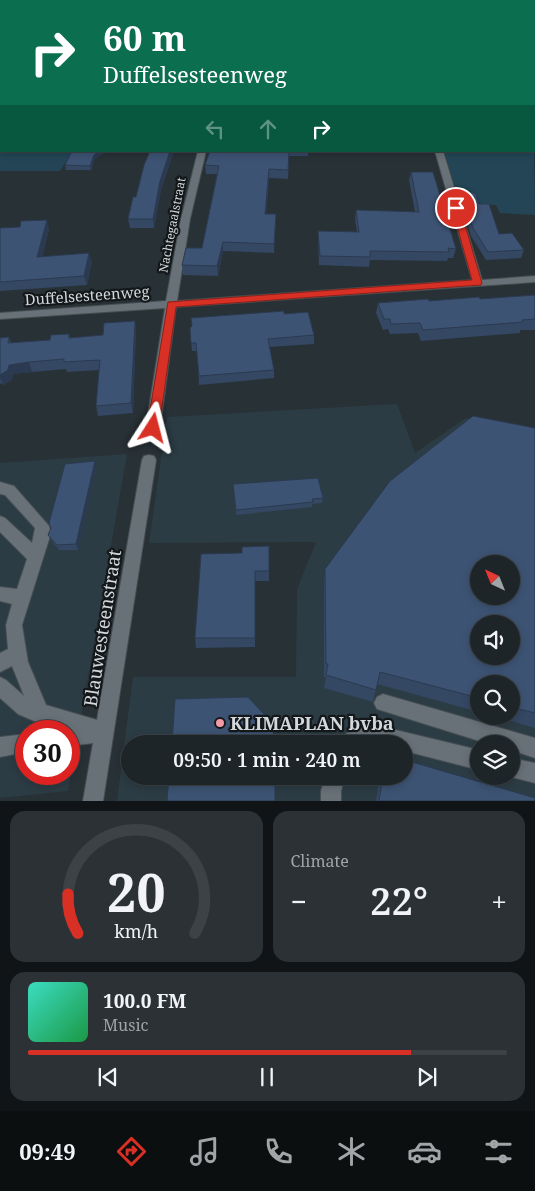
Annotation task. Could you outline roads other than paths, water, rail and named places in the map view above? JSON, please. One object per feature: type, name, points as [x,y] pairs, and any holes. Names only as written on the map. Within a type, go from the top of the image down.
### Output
[{"type":"street","name":"Nachtegaalstraat","points":[[171,304],[181,231],[202,152]]},
{"type":"street","points":[[439,152],[478,283]]},
{"type":"street","name":"Duffelsesteenweg","points":[[0,316],[535,280]]},
{"type":"street","points":[[153,428],[171,304]]},
{"type":"street","name":"Blauwesteenstraat","points":[[94,801],[148,460]]},
{"type":"street","points":[[0,488],[9,490],[42,526],[43,533],[14,625],[16,654],[41,715]]},
{"type":"street","points":[[0,522],[36,557]]},
{"type":"street","points":[[0,594],[12,597],[24,596]]},
{"type":"street","points":[[0,663],[16,654]]},
{"type":"street","points":[[0,686],[24,708],[41,715],[105,732]]},
{"type":"street","points":[[383,703],[535,748]]},
{"type":"street","points":[[80,736],[105,732]]},
{"type":"street","points":[[413,744],[470,758]]},
{"type":"street","points":[[0,747],[15,745]]},
{"type":"street","points":[[520,770],[535,774]]},
{"type":"street","points":[[332,801],[333,785]]},
{"type":"place","name":"KLIMAPLAN bvba","points":[[220,723]]}]
